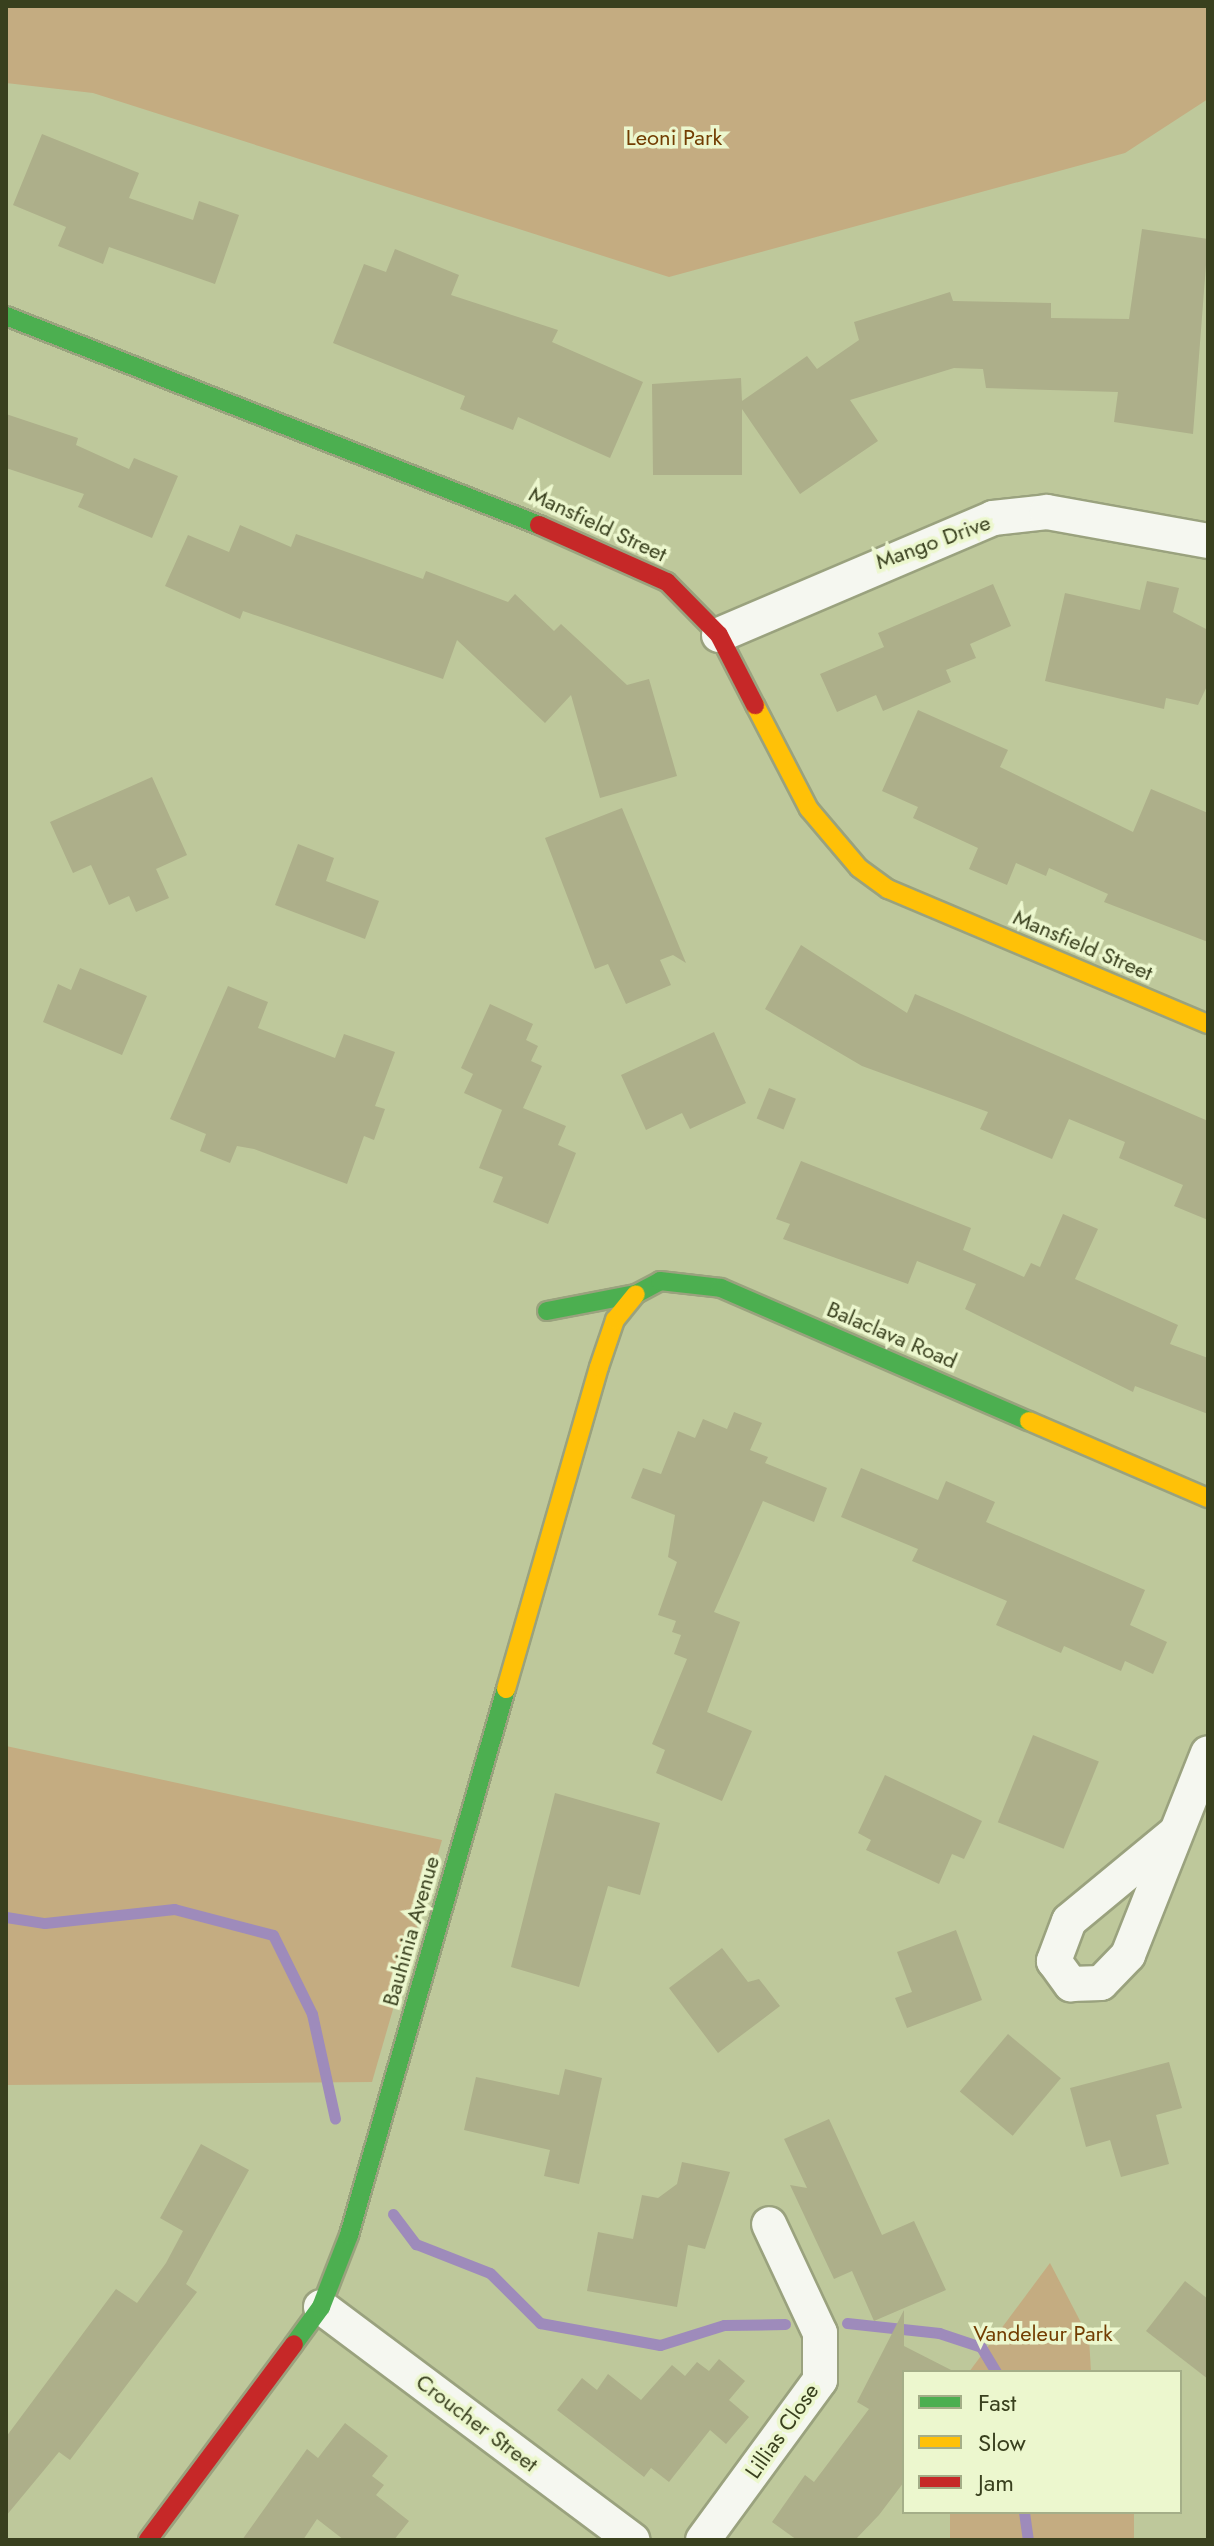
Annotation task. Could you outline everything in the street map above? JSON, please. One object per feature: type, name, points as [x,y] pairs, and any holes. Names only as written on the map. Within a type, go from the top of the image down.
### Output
[{"type":"street","name":"Mansfield Street","points":[[6,316],[592,543],[667,582],[719,635],[809,809],[859,868],[888,889],[1208,1024]]},
{"type":"street","name":"Mango Drive","points":[[719,635],[993,518],[1047,512],[1208,541]]},
{"type":"street","name":"Balaclava Road","points":[[547,1311],[636,1294],[660,1281],[721,1288],[1208,1498]]},
{"type":"street","name":"Bauhinia Avenue","points":[[148,2540],[321,2307],[349,2235],[599,1367],[615,1320],[636,1294]]},
{"type":"street","points":[[1174,1834],[1208,1753]]},
{"type":"street","name":"Lillias Close","points":[[703,2540],[820,2380],[820,2333],[769,2224]]},
{"type":"street","name":"Croucher Street","points":[[321,2307],[633,2540]]},
{"type":"green space","name":"Leoni Park","points":[[6,6],[1208,6],[1208,99],[1125,153],[669,277],[93,93],[6,83]]},
{"type":"green space","points":[[6,1746],[442,1840],[372,2082],[6,2085]]},
{"type":"green space","name":"Vandeleur Park","points":[[1050,2263],[1089,2338],[1091,2370],[970,2370]]},
{"type":"green space","points":[[950,2514],[1134,2514],[1134,2540],[950,2540]]},
{"type":"building","points":[[42,134],[139,173],[129,198],[193,220],[199,201],[239,215],[215,284],[109,247],[103,264],[58,246],[66,227],[13,205]]},
{"type":"building","points":[[1142,229],[1208,239],[1193,434],[1114,422],[1118,392],[986,388],[983,369],[954,368],[850,400],[878,441],[800,494],[742,409],[742,475],[653,475],[652,384],[741,378],[742,401],[807,356],[817,369],[859,340],[854,322],[950,292],[953,301],[1051,303],[1051,318],[1129,319]]},
{"type":"building","points":[[395,249],[459,275],[451,295],[558,330],[552,342],[643,382],[610,458],[518,417],[513,430],[460,409],[465,396],[333,343],[364,264],[386,272]]},
{"type":"building","points":[[6,414],[78,438],[76,445],[129,469],[134,458],[178,476],[152,538],[78,507],[84,494],[6,468]]},
{"type":"building","points":[[240,525],[291,547],[296,534],[423,579],[426,571],[508,602],[515,594],[554,631],[561,624],[627,685],[649,679],[677,776],[600,798],[571,695],[545,723],[457,640],[443,679],[243,611],[240,619],[165,586],[188,535],[229,552]]},
{"type":"building","points":[[1147,581],[1179,588],[1173,612],[1208,630],[1208,684],[1198,705],[1166,698],[1164,709],[1045,681],[1065,593],[1140,610]]},
{"type":"building","points":[[993,584],[1011,626],[970,644],[976,658],[946,670],[951,682],[883,711],[876,695],[837,712],[820,674],[884,647],[878,633]]},
{"type":"building","points":[[918,710],[1008,750],[1000,767],[1133,832],[1151,789],[1208,813],[1208,942],[1104,902],[1108,894],[1049,868],[1046,876],[1016,863],[1007,885],[969,869],[978,848],[913,818],[918,807],[882,791]]},
{"type":"building","points":[[152,777],[187,855],[156,869],[169,898],[136,912],[129,896],[109,905],[91,865],[73,873],[50,822]]},
{"type":"building","points":[[622,808],[686,963],[673,955],[660,960],[671,985],[626,1004],[608,964],[595,969],[545,838]]},
{"type":"building","points":[[298,844],[334,858],[326,881],[379,901],[365,939],[275,905]]},
{"type":"building","points":[[801,945],[907,1013],[915,994],[1208,1121],[1208,1220],[1174,1206],[1183,1185],[1119,1158],[1125,1142],[1069,1119],[1052,1159],[980,1129],[988,1112],[862,1066],[765,1009]]},
{"type":"building","points":[[80,968],[147,996],[122,1055],[43,1022],[58,984],[71,990]]},
{"type":"building","points":[[228,986],[268,1002],[258,1028],[335,1058],[344,1034],[395,1052],[375,1106],[385,1109],[374,1140],[364,1136],[347,1184],[254,1149],[237,1146],[230,1163],[200,1151],[206,1134],[170,1119]]},
{"type":"building","points":[[490,1004],[533,1024],[526,1040],[538,1046],[531,1061],[542,1066],[523,1108],[566,1126],[558,1145],[576,1153],[548,1224],[493,1202],[503,1177],[479,1168],[502,1110],[464,1093],[473,1074],[461,1068]]},
{"type":"building","points":[[714,1032],[746,1103],[690,1129],[682,1113],[646,1130],[621,1075]]},
{"type":"building","points":[[769,1088],[796,1099],[784,1129],[757,1119]]},
{"type":"building","points":[[801,1161],[971,1228],[963,1250],[1024,1277],[1031,1263],[1040,1267],[1063,1214],[1098,1229],[1075,1279],[1178,1325],[1170,1344],[1208,1358],[1208,1414],[1135,1386],[1133,1392],[965,1309],[976,1284],[917,1261],[908,1284],[783,1239],[790,1224],[776,1219]]},
{"type":"building","points":[[734,1412],[762,1423],[750,1450],[768,1457],[765,1463],[827,1488],[814,1522],[763,1501],[714,1612],[740,1622],[707,1712],[752,1731],[722,1801],[656,1773],[665,1750],[652,1744],[687,1659],[674,1654],[681,1635],[672,1632],[676,1621],[658,1615],[677,1562],[668,1557],[675,1515],[631,1498],[643,1468],[661,1474],[678,1431],[695,1438],[703,1419],[727,1429]]},
{"type":"building","points":[[861,1468],[938,1500],[946,1481],[995,1502],[986,1522],[1145,1590],[1130,1625],[1167,1642],[1153,1674],[1125,1661],[1121,1671],[1064,1646],[1061,1653],[996,1625],[1007,1601],[912,1561],[918,1549],[841,1517]]},
{"type":"building","points":[[1033,1735],[1099,1762],[1064,1849],[998,1822]]},
{"type":"building","points":[[885,1775],[982,1821],[964,1859],[952,1854],[939,1884],[866,1850],[871,1840],[858,1833]]},
{"type":"building","points":[[555,1793],[660,1823],[640,1895],[608,1886],[579,1987],[511,1967]]},
{"type":"building","points":[[956,1930],[982,2000],[907,2028],[895,1998],[912,1992],[897,1952]]},
{"type":"building","points":[[722,1948],[748,1982],[759,1979],[780,2006],[718,2053],[669,1988]]},
{"type":"building","points":[[1008,2034],[1061,2078],[1013,2136],[960,2091]]},
{"type":"building","points":[[1169,2062],[1182,2108],[1156,2115],[1169,2164],[1121,2177],[1110,2140],[1086,2147],[1070,2088]]},
{"type":"building","points":[[565,2069],[602,2078],[579,2184],[544,2176],[550,2150],[464,2130],[476,2077],[559,2095]]},
{"type":"building","points":[[829,2119],[882,2235],[914,2221],[946,2290],[874,2321],[852,2271],[834,2279],[790,2185],[807,2188],[784,2139]]},
{"type":"building","points":[[201,2144],[249,2170],[186,2284],[197,2292],[70,2460],[59,2452],[6,2516],[6,2437],[116,2289],[137,2303],[166,2263],[183,2231],[160,2218]]},
{"type":"building","points":[[682,2162],[730,2172],[705,2249],[688,2245],[677,2307],[587,2291],[598,2232],[633,2239],[642,2195],[658,2198],[677,2184]]},
{"type":"building","points":[[1185,2281],[1208,2299],[1208,2379],[1146,2331]]},
{"type":"building","points":[[904,2310],[904,2346],[951,2370],[902,2370],[902,2485],[855,2540],[797,2540],[772,2522],[805,2475],[814,2482],[869,2409],[857,2402]]},
{"type":"building","points":[[719,2359],[745,2381],[729,2400],[749,2417],[726,2444],[710,2430],[669,2482],[651,2468],[644,2477],[557,2410],[582,2378],[597,2390],[608,2374],[641,2400],[672,2365],[685,2376],[697,2362],[709,2371]]},
{"type":"building","points":[[345,2423],[388,2456],[372,2476],[384,2485],[376,2495],[409,2521],[394,2540],[344,2540],[317,2519],[303,2540],[242,2540],[307,2449],[318,2458]]},
{"type":"waterway","points":[[6,1917],[45,1923],[174,1909],[273,1935],[312,2014],[335,2119]]},
{"type":"waterway","points":[[393,2214],[416,2244],[490,2273],[540,2323],[660,2345],[724,2325],[785,2324]]},
{"type":"waterway","points":[[847,2323],[939,2333],[981,2347],[995,2370]]},
{"type":"waterway","points":[[1024,2514],[1028,2540]]},
{"type":"traffic: fast","points":[[6,316],[539,525]]},
{"type":"traffic: fast","points":[[547,1311],[636,1294],[660,1281],[721,1288],[1029,1421]]},
{"type":"traffic: fast","points":[[294,2344],[321,2307],[349,2235],[506,1689]]},
{"type":"traffic: slow","points":[[755,705],[809,809],[859,868],[888,889],[1208,1024]]},
{"type":"traffic: slow","points":[[506,1689],[599,1367],[615,1320],[636,1294]]},
{"type":"traffic: slow","points":[[1029,1421],[1208,1498]]},
{"type":"traffic: jam","points":[[539,525],[667,582],[719,635],[755,705]]},
{"type":"traffic: jam","points":[[148,2540],[294,2344]]}]
